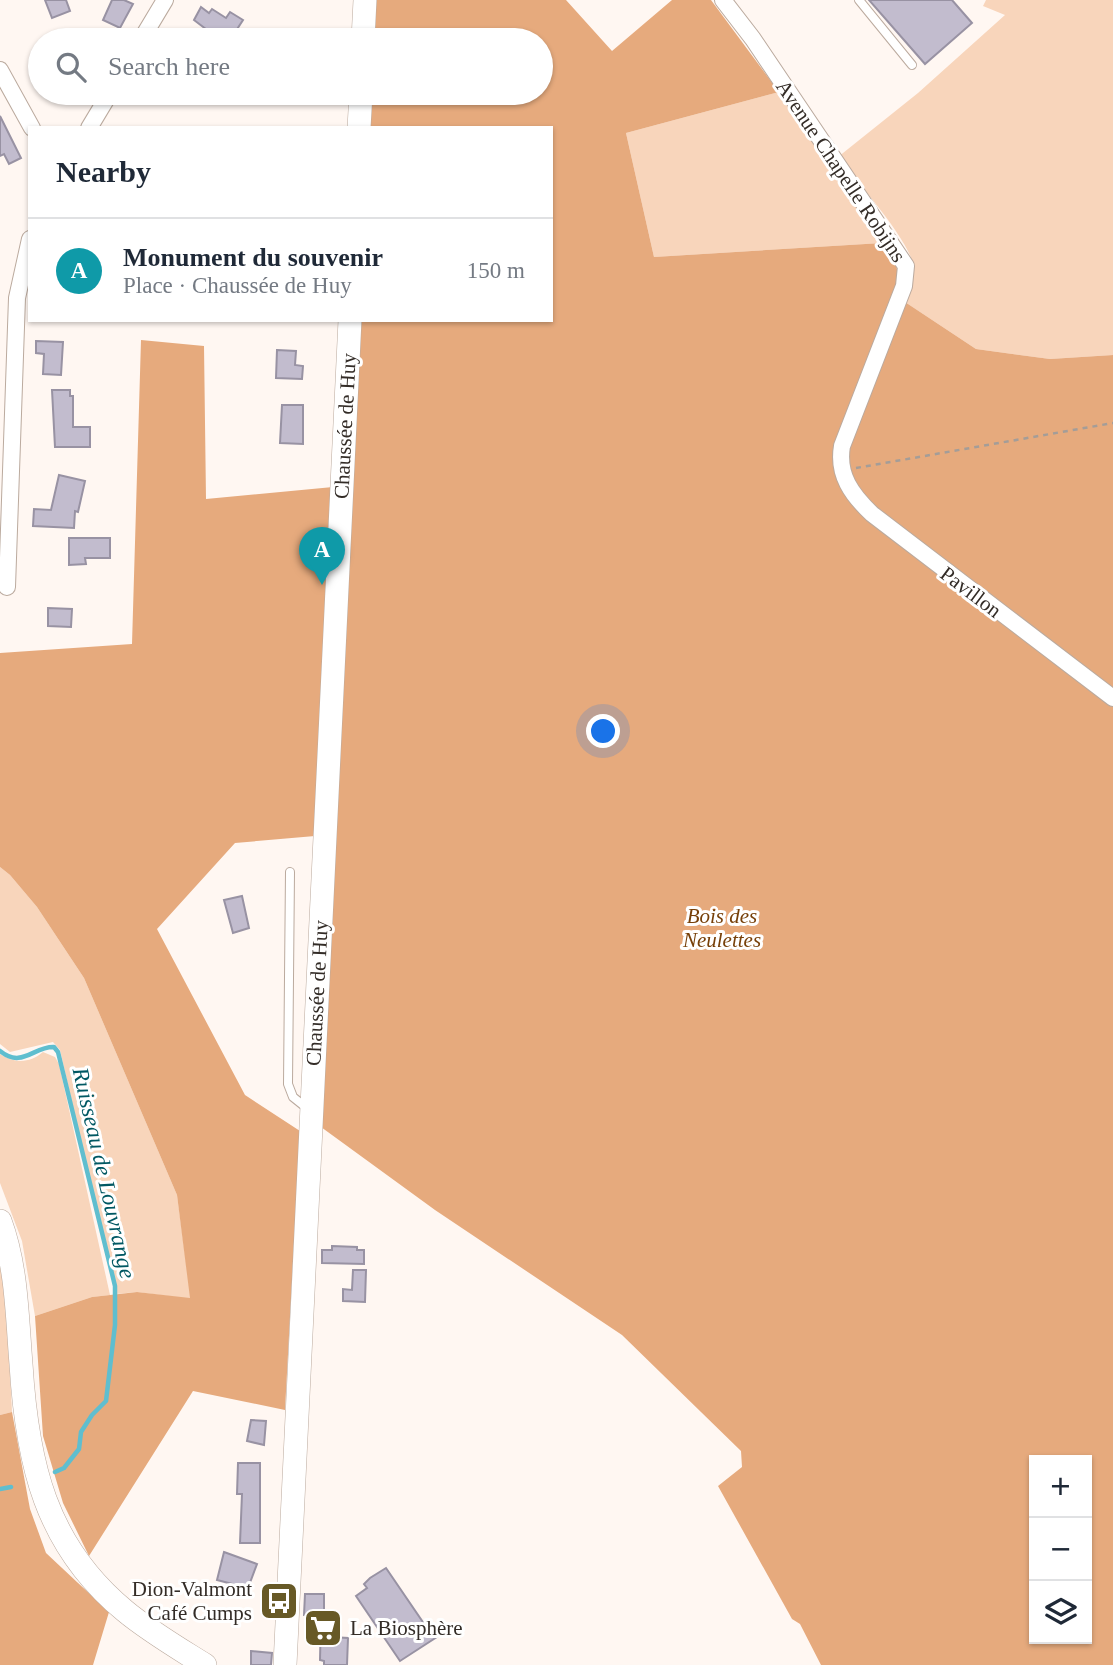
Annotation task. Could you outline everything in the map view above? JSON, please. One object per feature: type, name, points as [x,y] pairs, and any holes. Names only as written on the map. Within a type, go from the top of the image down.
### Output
[{"type":"main road","points":[[364,28],[365,0]]},
{"type":"main road","points":[[359,126],[360,105]]},
{"type":"main road","name":"Chaussée de Huy","points":[[285,1665],[350,322]]},
{"type":"main road","points":[[0,1221],[11,1259],[15,1290],[28,1443],[45,1506],[73,1553],[103,1590],[125,1611],[205,1665]]},
{"type":"street","points":[[148,28],[165,0]]},
{"type":"street","name":"Avenue Chapelle Robijns","points":[[723,0],[753,39],[906,266],[904,286],[844,440],[840,458],[843,473]]},
{"type":"street","points":[[0,70],[31,126]]},
{"type":"street","points":[[90,126],[103,105]]},
{"type":"street","points":[[7,587],[17,298],[28,248]]},
{"type":"street","name":"Pavillon","points":[[843,473],[856,499],[872,514],[1113,698]]},
{"type":"lane","points":[[859,0],[912,65]]},
{"type":"lane","points":[[290,872],[288,1084],[293,1097],[311,1111]]},
{"type":"path","points":[[843,473],[854,468],[1113,423]]},
{"type":"shaded area","points":[[986,0],[1113,0],[1113,355],[1050,359],[976,349],[905,302],[913,275],[910,254],[892,226],[838,157],[918,93],[1005,15],[983,6]]},
{"type":"shaded area","points":[[779,92],[882,243],[654,257],[626,133]]},
{"type":"shaded area","points":[[0,867],[37,907],[84,978],[177,1195],[191,1299],[137,1292],[116,1294],[60,1050],[53,1042],[10,1052],[0,1044]]},
{"type":"shaded area","points":[[43,1052],[55,1057],[59,1064],[110,1295],[92,1297],[35,1316],[22,1241],[0,1183],[0,1054],[22,1061]]},
{"type":"shaded area","points":[[0,1258],[7,1311],[12,1412],[0,1415]]},
{"type":"green space","name":"Bois des Neulettes","points":[[376,0],[566,0],[612,51],[672,0],[711,0],[779,92],[626,133],[654,257],[882,243],[895,261],[905,302],[976,349],[1050,359],[1113,355],[1113,1665],[821,1665],[800,1624],[792,1619],[718,1486],[742,1467],[741,1451],[622,1335],[435,1210],[321,1127],[360,322],[553,322],[553,126],[370,126],[371,105],[553,105],[553,28],[375,28]]},
{"type":"green space","points":[[141,340],[204,346],[206,499],[333,487],[315,836],[235,843],[157,929],[245,1095],[300,1131],[285,1410],[193,1391],[89,1556],[63,1503],[43,1436],[35,1316],[92,1297],[137,1292],[190,1298],[177,1195],[84,978],[37,907],[0,867],[0,653],[132,644]]},
{"type":"green space","points":[[12,1412],[30,1509],[46,1553],[109,1612],[93,1665],[0,1665],[0,1415]]},
{"type":"building","points":[[45,0],[66,0],[70,11],[52,18]]},
{"type":"building","points":[[112,0],[124,0],[133,4],[120,28],[103,20]]},
{"type":"building","points":[[869,0],[952,0],[972,23],[925,64]]},
{"type":"building","points":[[201,7],[209,13],[212,9],[226,18],[230,12],[243,20],[238,28],[204,28],[194,20]]},
{"type":"building","points":[[0,116],[21,158],[9,164],[4,154],[0,156]]},
{"type":"building","points":[[36,341],[63,342],[61,375],[43,374],[44,354],[36,353]]},
{"type":"building","points":[[277,350],[296,351],[295,365],[303,366],[302,379],[276,378]]},
{"type":"building","points":[[52,390],[70,390],[70,396],[73,396],[73,427],[90,427],[90,447],[55,447]]},
{"type":"building","points":[[282,405],[303,405],[303,444],[280,443]]},
{"type":"building","points":[[59,475],[85,481],[78,512],[75,511],[74,528],[33,526],[34,509],[51,510]]},
{"type":"building","points":[[69,538],[110,538],[110,558],[85,558],[86,564],[69,565]]},
{"type":"building","points":[[48,608],[72,609],[71,627],[48,626]]},
{"type":"building","points":[[242,896],[249,928],[233,933],[224,900]]},
{"type":"building","points":[[332,1246],[357,1247],[357,1250],[364,1250],[364,1264],[322,1263],[322,1250],[332,1250]]},
{"type":"building","points":[[353,1270],[366,1270],[365,1302],[343,1301],[343,1289],[352,1290]]},
{"type":"building","points":[[251,1420],[266,1421],[264,1445],[247,1441]]},
{"type":"building","points":[[238,1463],[260,1463],[260,1543],[240,1543],[242,1494],[237,1494]]},
{"type":"building","points":[[224,1552],[257,1564],[248,1588],[217,1580]]},
{"type":"building","points":[[386,1568],[427,1628],[432,1624],[440,1635],[400,1661],[356,1596],[367,1588],[364,1584],[370,1578]]},
{"type":"building","points":[[305,1594],[324,1594],[324,1616],[336,1617],[331,1637],[348,1638],[347,1665],[324,1665],[324,1661],[320,1660],[321,1616],[304,1615]]},
{"type":"building","points":[[251,1651],[272,1653],[271,1665],[251,1665]]},
{"type":"waterway","name":"Ruisseau de Louvrange","points":[[0,1051],[15,1058],[54,1047],[58,1052],[115,1286],[115,1325],[106,1401],[92,1415],[81,1432],[79,1449],[64,1468],[55,1472]]},
{"type":"waterway","name":"Ruisseau de Louvrange","points":[[0,1489],[11,1487]]},
{"type":"place","name":"Monument du souvenir","points":[[322,585]]},
{"type":"place","name":"Dion-Valmont Café Cumps","points":[[279,1601]]},
{"type":"place","name":"La Biosphère","points":[[323,1628]]}]
